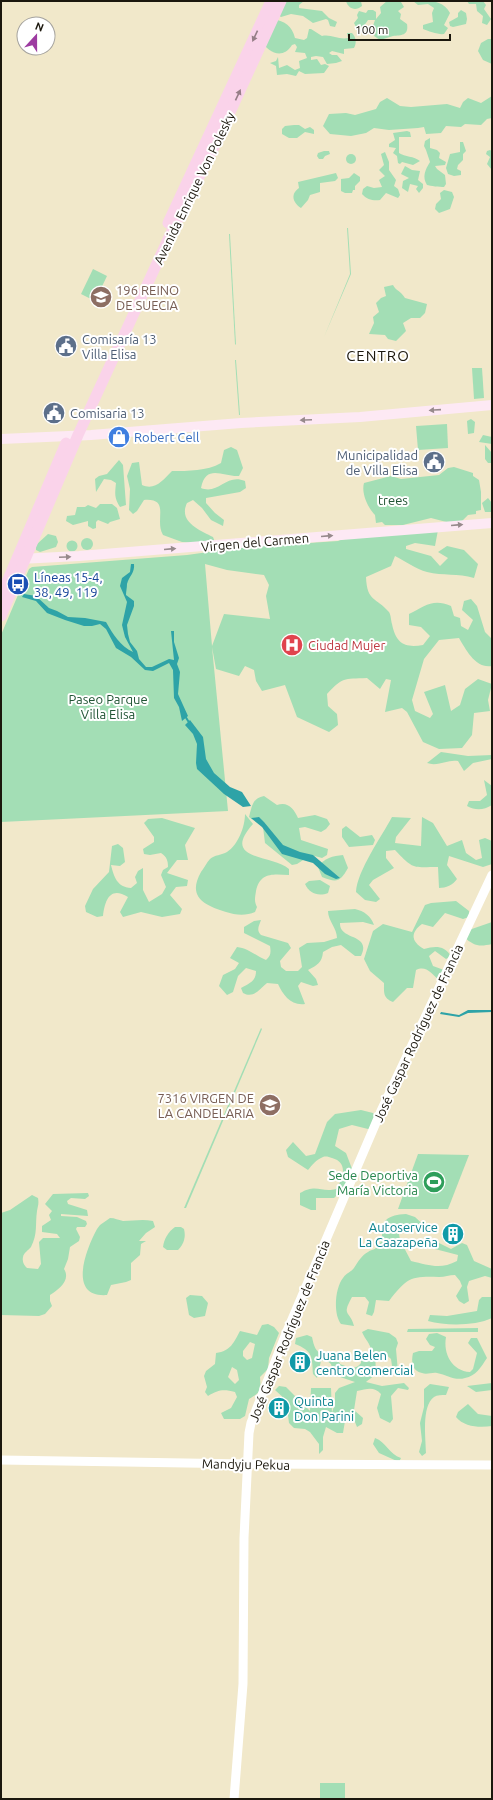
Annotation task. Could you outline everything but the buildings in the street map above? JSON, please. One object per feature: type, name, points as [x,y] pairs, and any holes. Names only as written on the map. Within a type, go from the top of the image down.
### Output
[{"type":"main road","name":"Avenida Enrique Von Polesky","points":[[1,616],[22,559],[73,437],[271,1]]},
{"type":"main road","name":"Avenida Enrique Von Polesky","points":[[73,437],[216,143],[281,1]]},
{"type":"main road","points":[[1,444],[242,423],[360,417],[492,405]]},
{"type":"main road","points":[[1,439],[73,437]]},
{"type":"main road","name":"Virgen del Carmen","points":[[22,559],[79,556],[492,523]]},
{"type":"main road","name":"Avenida Enrique Von Polesky","points":[[1,596],[22,559]]},
{"type":"street","name":"José Gaspar Rodríguez de Francia","points":[[234,1799],[243,1684],[244,1538],[249,1433],[251,1423],[270,1373],[381,1110],[492,875]]},
{"type":"street","name":"Mandyju Pekua","points":[[1,1460],[248,1464],[492,1465]]},
{"type":"green space","points":[[279,1],[304,1],[299,5],[299,8],[322,11],[329,18],[337,22],[335,27],[330,26],[328,20],[326,19],[313,23],[303,16],[291,14],[281,17],[277,14]]},
{"type":"green space","points":[[346,1],[361,1],[362,6],[354,9],[348,6]]},
{"type":"green space","points":[[387,1],[401,2],[404,7],[398,11],[401,14],[400,19],[407,24],[406,33],[380,40],[374,36],[376,32],[373,26],[375,20],[368,20],[363,26],[356,27],[354,23],[358,18],[357,15],[359,11],[366,13],[368,10],[373,10],[376,12],[376,19],[381,13],[380,7]]},
{"type":"green space","points":[[413,1],[435,2],[447,9],[450,13],[444,25],[448,28],[444,34],[423,29],[423,25],[433,22],[432,13],[434,8],[428,4],[418,5]]},
{"type":"green space","points":[[467,1],[483,1],[486,5],[484,9],[491,19],[487,25],[482,23],[483,16],[477,11],[476,4],[469,4]]},
{"type":"green space","points":[[461,10],[466,13],[466,24],[453,27],[450,26],[449,22],[458,17],[458,13]]},
{"type":"green space","points":[[273,19],[281,21],[290,27],[295,38],[304,40],[307,38],[309,29],[322,36],[341,38],[348,38],[347,33],[352,33],[356,40],[356,44],[354,48],[344,49],[344,54],[332,51],[329,53],[332,55],[337,55],[342,61],[336,63],[327,64],[323,57],[311,57],[311,60],[317,59],[321,65],[325,64],[329,66],[324,73],[305,74],[299,71],[296,76],[287,74],[277,75],[276,66],[270,63],[276,61],[278,57],[279,68],[287,65],[295,70],[300,68],[299,61],[307,58],[305,53],[295,52],[297,47],[295,44],[288,50],[280,53],[272,51],[264,45],[261,40]]},
{"type":"green space","points":[[488,39],[492,39],[492,64],[483,60],[478,51],[481,43]]},
{"type":"green space","points":[[492,96],[492,118],[487,119],[481,125],[465,124],[461,127],[446,126],[441,133],[426,134],[424,127],[389,130],[374,128],[366,133],[351,136],[330,134],[323,126],[329,114],[346,113],[355,115],[376,109],[380,102],[387,98],[400,106],[411,107],[447,104],[460,108],[463,102],[468,98],[481,103]]},
{"type":"green space","points":[[299,125],[305,129],[310,127],[314,130],[314,134],[305,132],[297,138],[289,138],[282,134],[282,129],[285,126]]},
{"type":"green space","points":[[410,132],[411,137],[399,137],[399,153],[420,161],[413,165],[402,162],[400,164],[398,163],[397,156],[393,153],[396,148],[389,147],[389,144],[395,140],[393,133]]},
{"type":"green space","points":[[430,138],[430,148],[437,150],[440,153],[439,158],[446,162],[445,165],[435,166],[445,175],[446,184],[444,187],[427,185],[425,182],[424,176],[430,162],[424,146],[425,141]]},
{"type":"green space","points":[[460,142],[463,142],[466,151],[463,154],[463,160],[458,165],[457,169],[461,171],[461,175],[454,176],[448,174],[446,168],[450,154],[460,152]]},
{"type":"green space","points":[[329,151],[330,154],[325,156],[323,159],[319,159],[317,156],[318,153]]},
{"type":"green space","points":[[487,151],[492,151],[492,170],[487,164],[490,157],[486,154]]},
{"type":"green space","points":[[385,152],[389,162],[389,170],[396,180],[394,186],[398,189],[400,195],[398,198],[386,193],[380,200],[371,200],[362,194],[363,189],[367,186],[374,188],[382,187],[379,180],[385,176],[379,170],[384,165],[381,154]]},
{"type":"green space","points":[[349,154],[353,154],[355,155],[355,163],[349,164],[346,161],[346,157]]},
{"type":"green space","points":[[405,166],[412,170],[420,171],[418,180],[423,184],[423,188],[419,193],[416,189],[418,186],[410,184],[408,192],[402,188],[403,181],[409,178],[401,174]]},
{"type":"green space","points":[[336,173],[338,178],[335,181],[320,183],[320,192],[310,195],[308,200],[301,208],[296,204],[294,201],[294,193],[299,188],[298,182]]},
{"type":"green space","points":[[354,173],[360,177],[360,181],[355,186],[355,190],[353,190],[352,193],[345,193],[341,191],[341,179],[349,178]]},
{"type":"green space","points":[[444,190],[452,192],[454,197],[450,209],[439,213],[435,209],[436,204],[441,199],[440,193]]},
{"type":"green space","points":[[347,228],[351,274],[324,337],[350,274]]},
{"type":"green space","points":[[230,234],[236,345],[235,344]]},
{"type":"green space","points":[[93,269],[107,276],[95,301],[81,294]]},
{"type":"green space","points":[[393,285],[405,298],[427,304],[425,313],[420,318],[411,318],[403,323],[406,331],[396,341],[388,339],[385,335],[369,334],[374,323],[373,317],[379,312],[376,303],[381,298],[386,296],[384,287]]},
{"type":"green space","points":[[236,360],[240,415],[239,415]]},
{"type":"green space","points":[[472,368],[482,368],[484,398],[474,399]]},
{"type":"green space","points":[[471,419],[475,422],[474,433],[468,434],[467,421]]},
{"type":"green space","points":[[447,424],[448,448],[418,450],[416,426]]},
{"type":"green space","points":[[483,435],[492,437],[492,444],[479,442]]},
{"type":"green space","points":[[485,445],[492,453],[492,463],[488,463],[485,459]]},
{"type":"green space","points":[[231,447],[237,450],[243,468],[239,476],[211,473],[203,480],[201,488],[213,489],[227,482],[238,479],[245,481],[246,488],[240,492],[206,498],[206,503],[224,520],[223,526],[211,520],[202,508],[193,500],[187,503],[185,510],[185,515],[188,520],[197,528],[213,537],[216,545],[182,542],[163,535],[160,523],[160,506],[152,500],[144,500],[137,511],[133,514],[129,510],[130,489],[127,476],[132,463],[139,462],[142,485],[151,487],[158,484],[172,471],[191,471],[216,466],[221,463],[224,450]]},
{"type":"green space","points":[[119,460],[123,465],[126,505],[120,507],[115,495],[116,483],[111,480],[104,479],[96,492],[95,479],[99,476],[107,474]]},
{"type":"green space","name":"trees","points":[[454,467],[473,473],[473,476],[479,480],[481,510],[476,511],[476,514],[468,515],[458,525],[431,518],[403,525],[385,525],[382,522],[376,523],[375,515],[364,496],[364,483],[391,476],[401,479],[439,475],[448,468]]},
{"type":"green space","points":[[488,498],[492,503],[491,512],[485,512],[482,503]]},
{"type":"green space","points":[[100,504],[112,504],[117,508],[120,519],[108,524],[98,520],[96,522],[96,528],[93,529],[88,526],[88,521],[73,525],[66,521],[67,516],[75,515],[77,507],[85,507],[88,505],[96,508]]},
{"type":"green space","name":"Paseo Parque Villa Elisa","points":[[438,530],[435,546],[415,543],[406,546],[406,549],[431,556],[440,566],[448,558],[438,552],[447,546],[464,550],[478,564],[474,578],[423,571],[395,556],[391,566],[366,577],[370,595],[389,612],[396,636],[406,645],[423,645],[430,636],[421,627],[409,625],[409,614],[429,604],[445,604],[451,606],[454,616],[460,618],[461,626],[468,630],[473,620],[462,610],[464,601],[471,599],[477,606],[485,632],[492,639],[492,666],[481,665],[476,662],[468,653],[459,638],[439,640],[424,659],[412,700],[415,711],[430,718],[433,714],[424,692],[445,685],[451,711],[460,705],[465,689],[478,679],[492,684],[488,700],[490,711],[474,713],[472,735],[462,748],[439,749],[423,742],[407,712],[402,708],[385,712],[391,680],[386,679],[380,689],[367,678],[348,679],[337,684],[327,694],[328,706],[337,714],[338,725],[329,732],[297,717],[285,685],[262,691],[256,681],[254,670],[245,666],[239,676],[216,669],[212,647],[228,811],[1,822],[1,635],[29,569],[32,567],[187,555],[237,548],[338,541],[358,531]],"holes":[[[205,564],[227,570],[264,575],[269,585],[266,596],[270,619],[224,614],[212,646]]]},
{"type":"green space","points":[[48,534],[56,536],[58,542],[56,547],[40,552],[36,550],[36,545]]},
{"type":"green space","points":[[85,538],[89,538],[93,544],[89,550],[85,550],[81,546],[81,542]]},
{"type":"green space","points":[[70,541],[74,541],[76,542],[76,550],[70,551],[67,548],[67,544]]},
{"type":"green space","points":[[441,752],[468,756],[492,755],[492,759],[473,763],[464,771],[458,761],[435,764],[427,763]]},
{"type":"green space","points":[[484,780],[492,786],[492,805],[480,809],[474,809],[467,806],[469,801],[480,801],[487,795]]},
{"type":"green space","points":[[264,796],[277,805],[287,805],[295,812],[298,818],[315,815],[327,819],[330,824],[321,832],[305,827],[299,828],[301,840],[328,849],[327,855],[322,858],[311,855],[297,864],[292,865],[265,843],[263,827],[249,817],[255,801]]},
{"type":"green space","points":[[245,814],[253,824],[244,836],[242,845],[245,851],[252,855],[281,864],[289,869],[289,875],[278,874],[264,877],[258,885],[256,891],[255,901],[257,907],[255,912],[240,915],[226,912],[205,903],[197,894],[196,888],[201,872],[209,860],[227,852],[238,840],[245,819]]},
{"type":"green space","points":[[392,817],[411,818],[396,837],[395,843],[421,846],[422,817],[433,823],[447,846],[462,840],[466,853],[476,860],[482,858],[479,840],[485,838],[492,841],[492,864],[483,867],[449,856],[447,865],[457,879],[449,886],[439,888],[438,867],[414,866],[406,861],[395,850],[386,851],[386,858],[394,868],[373,880],[369,885],[380,899],[376,902],[365,900],[356,892],[357,884],[365,864]]},
{"type":"green space","points":[[162,818],[195,828],[185,845],[188,860],[177,860],[167,873],[188,880],[187,886],[176,887],[170,895],[182,909],[180,914],[162,917],[141,912],[123,917],[120,912],[128,897],[117,893],[110,896],[107,900],[103,916],[97,917],[86,912],[85,906],[93,889],[109,872],[112,846],[118,844],[123,848],[125,862],[120,866],[111,865],[113,874],[117,881],[122,886],[131,888],[137,883],[135,877],[138,871],[143,868],[143,890],[149,902],[162,894],[166,887],[161,875],[163,870],[168,867],[167,859],[161,853],[150,855],[144,854],[143,849],[154,842],[154,837],[144,823],[148,819]]},
{"type":"green space","points":[[346,826],[360,837],[372,835],[375,840],[373,845],[349,847],[342,837],[342,829]]},
{"type":"green space","points":[[343,855],[348,868],[343,876],[338,880],[331,880],[322,877],[318,867],[320,864],[329,858]]},
{"type":"green space","points":[[320,880],[330,886],[328,893],[321,895],[311,892],[305,884],[309,881]]},
{"type":"green space","points":[[456,901],[469,911],[469,917],[463,919],[445,913],[433,927],[422,924],[414,933],[414,940],[419,946],[424,949],[439,947],[448,952],[451,956],[446,959],[435,951],[429,956],[433,966],[444,970],[439,980],[426,969],[423,968],[416,970],[413,988],[407,988],[393,1002],[387,999],[384,990],[384,983],[370,971],[364,959],[373,931],[383,924],[412,932],[425,905],[431,903]]},
{"type":"green space","points":[[355,909],[367,914],[374,925],[363,922],[340,923],[341,929],[344,933],[359,940],[362,944],[363,949],[361,956],[355,956],[341,945],[332,947],[323,952],[322,959],[314,967],[308,970],[316,979],[318,985],[313,986],[301,982],[298,986],[305,1004],[296,1003],[288,999],[278,984],[267,983],[253,994],[247,995],[243,993],[241,988],[252,981],[256,974],[256,971],[246,968],[238,976],[233,992],[227,995],[219,986],[223,975],[235,969],[239,963],[230,958],[237,947],[248,950],[266,960],[270,955],[270,946],[244,933],[244,927],[254,921],[261,920],[258,930],[261,935],[288,943],[291,948],[280,961],[281,967],[286,971],[298,971],[302,967],[299,948],[307,943],[324,942],[337,938],[336,931],[328,915],[328,911]]},
{"type":"green space","points":[[492,922],[492,944],[477,945],[464,937],[466,931]]},
{"type":"green space","points":[[261,1028],[262,1029],[186,1208],[184,1208]]},
{"type":"green space","points":[[361,1110],[373,1113],[377,1119],[372,1130],[352,1125],[339,1129],[335,1146],[346,1153],[354,1174],[348,1184],[334,1198],[316,1198],[316,1210],[311,1210],[300,1205],[300,1193],[306,1190],[315,1188],[326,1190],[336,1189],[341,1180],[343,1171],[342,1167],[337,1160],[330,1157],[323,1157],[316,1161],[308,1170],[288,1157],[286,1150],[293,1142],[306,1156],[315,1154],[327,1122],[335,1114]]},
{"type":"green space","name":"Sede Deportiva María Victoria","points":[[418,1154],[469,1155],[448,1209],[398,1209]]},
{"type":"green space","points":[[88,1193],[89,1196],[85,1199],[71,1198],[67,1201],[68,1204],[87,1210],[88,1216],[61,1214],[61,1216],[77,1217],[86,1221],[87,1224],[85,1227],[77,1227],[76,1229],[80,1237],[79,1241],[70,1247],[68,1259],[64,1269],[66,1277],[63,1284],[50,1295],[52,1306],[45,1314],[39,1316],[1,1315],[1,1213],[10,1210],[32,1195],[38,1198],[35,1237],[31,1247],[24,1254],[23,1259],[27,1268],[38,1269],[41,1264],[39,1242],[43,1238],[60,1238],[57,1234],[42,1232],[42,1226],[51,1220],[49,1215],[52,1211],[45,1204],[53,1194]]},
{"type":"green space","points":[[406,1214],[415,1217],[428,1229],[423,1232],[407,1225],[398,1228],[400,1240],[411,1261],[434,1266],[451,1264],[457,1261],[458,1255],[435,1249],[432,1245],[435,1241],[451,1249],[462,1243],[467,1245],[474,1261],[492,1269],[492,1278],[485,1276],[469,1281],[467,1287],[469,1301],[464,1304],[459,1301],[456,1296],[462,1286],[455,1275],[421,1277],[410,1280],[400,1287],[389,1301],[376,1300],[372,1316],[366,1314],[369,1302],[365,1297],[352,1297],[347,1308],[347,1313],[354,1326],[341,1324],[338,1320],[336,1308],[340,1282],[354,1268],[363,1255],[375,1249],[380,1243],[384,1223],[388,1219],[395,1216]]},
{"type":"green space","points":[[110,1218],[123,1221],[153,1221],[155,1227],[146,1233],[139,1241],[146,1241],[141,1244],[140,1255],[131,1263],[131,1280],[111,1285],[107,1295],[95,1294],[87,1289],[83,1281],[85,1259],[88,1248],[97,1229]]},
{"type":"green space","points":[[175,1227],[181,1227],[184,1229],[184,1240],[178,1250],[167,1250],[163,1247],[164,1241],[168,1233]]},
{"type":"green space","points":[[190,1295],[202,1296],[208,1303],[205,1316],[194,1318],[189,1315],[186,1298]]},
{"type":"green space","points":[[482,1297],[492,1297],[492,1318],[469,1324],[443,1324],[428,1321],[430,1315],[447,1316],[477,1311],[479,1300]]},
{"type":"green space","points":[[268,1324],[274,1327],[279,1333],[269,1358],[268,1369],[260,1377],[258,1393],[249,1399],[245,1416],[240,1419],[224,1419],[221,1413],[231,1408],[237,1397],[235,1392],[224,1390],[215,1392],[208,1396],[205,1392],[207,1387],[204,1376],[206,1371],[215,1364],[216,1353],[229,1348],[240,1331],[257,1335],[262,1325]],"holes":[[[250,1342],[255,1344],[252,1358],[247,1360],[243,1356],[243,1351]],[[232,1367],[237,1370],[239,1380],[235,1384],[228,1377]]]},
{"type":"green space","points":[[478,1328],[478,1332],[407,1332],[408,1329]]},
{"type":"green space","points":[[368,1329],[389,1333],[396,1338],[398,1343],[396,1349],[398,1372],[393,1373],[391,1359],[382,1351],[376,1353],[376,1368],[374,1374],[372,1378],[366,1382],[382,1386],[404,1383],[409,1388],[408,1390],[398,1388],[391,1396],[393,1419],[390,1423],[380,1418],[377,1408],[381,1394],[378,1391],[367,1389],[357,1391],[354,1410],[363,1418],[362,1424],[357,1427],[355,1422],[350,1419],[345,1421],[343,1433],[337,1433],[326,1427],[323,1437],[323,1450],[319,1454],[319,1444],[310,1432],[305,1429],[294,1428],[289,1423],[286,1400],[275,1390],[279,1386],[286,1387],[310,1411],[311,1388],[331,1388],[332,1413],[335,1402],[335,1393],[339,1388],[355,1382],[334,1375],[331,1364],[326,1360],[321,1361],[317,1378],[313,1374],[312,1359],[310,1355],[305,1349],[295,1344],[296,1338],[307,1335],[312,1337],[314,1346],[319,1352],[324,1355],[329,1352],[335,1353],[340,1364],[354,1368],[361,1363],[361,1357],[367,1357],[372,1352],[362,1332]]},
{"type":"green space","points":[[437,1333],[446,1337],[446,1350],[450,1360],[454,1365],[464,1371],[470,1372],[473,1369],[477,1353],[468,1343],[471,1338],[477,1338],[487,1358],[475,1373],[469,1377],[461,1379],[437,1373],[426,1374],[419,1372],[413,1366],[413,1353],[419,1351],[432,1351],[435,1347],[430,1345],[426,1339],[429,1334]]},
{"type":"green space","points":[[492,1383],[492,1390],[476,1392],[467,1386]]},
{"type":"green space","points":[[430,1384],[449,1387],[446,1395],[438,1395],[434,1397],[430,1401],[427,1408],[425,1424],[426,1453],[422,1456],[419,1452],[422,1441],[420,1423],[424,1407],[424,1389]]},
{"type":"green space","points":[[468,1404],[478,1414],[492,1416],[492,1426],[472,1426],[459,1420],[456,1417],[458,1412]]},
{"type":"green space","points":[[375,1438],[382,1442],[393,1454],[401,1458],[399,1462],[379,1453],[373,1444]]},
{"type":"green space","points":[[320,1783],[345,1783],[345,1799],[320,1799]]},
{"type":"water","points":[[131,564],[134,564],[134,567],[127,584],[126,595],[134,601],[134,606],[127,625],[130,642],[137,651],[139,659],[146,667],[152,667],[169,659],[174,660],[171,631],[174,631],[174,642],[179,658],[177,664],[180,672],[178,694],[188,716],[182,721],[179,707],[174,698],[173,670],[169,663],[153,671],[145,670],[131,657],[116,648],[106,629],[100,624],[84,626],[65,620],[47,613],[36,601],[22,597],[24,594],[36,596],[49,608],[68,617],[85,618],[106,622],[121,643],[133,652],[125,637],[122,625],[127,602],[120,586],[122,578],[130,572]]},
{"type":"water","points":[[190,720],[203,737],[206,759],[214,773],[230,787],[242,792],[251,806],[243,807],[224,794],[197,769],[197,744],[193,734],[185,725]]},
{"type":"water","points":[[259,817],[283,845],[300,852],[313,855],[340,878],[336,879],[325,874],[313,863],[282,854],[262,827],[251,818]]},
{"type":"water","points":[[468,1010],[492,1010],[492,1012],[468,1013],[459,1017],[440,1014],[441,1012],[459,1015]]},
{"type":"waterway","points":[[185,716],[190,724]]},
{"type":"place","name":"196 REINO DE SUECIA","points":[[101,297]]},
{"type":"place","name":"Comisaría 13 Villa Elisa","points":[[66,346]]},
{"type":"place","name":"Comisaria 13","points":[[54,413]]},
{"type":"place","name":"Robert Cell","points":[[119,437]]},
{"type":"place","name":"Municipalidad de Villa Elisa","points":[[434,462]]},
{"type":"place","name":"Líneas 15-4, 38, 49, 119","points":[[18,584]]},
{"type":"place","name":"Ciudad Mujer","points":[[292,645]]},
{"type":"place","name":"7316 VIRGEN DE LA CANDELARIA","points":[[270,1105]]},
{"type":"place","name":"Sede Deportiva María Victoria","points":[[434,1182]]},
{"type":"place","name":"Autoservice La Caazapeña","points":[[453,1234]]},
{"type":"place","name":"Juana Belen centro comercial","points":[[300,1362]]},
{"type":"place","name":"Quinta Don Parini","points":[[279,1408]]},
{"type":"district","name":"CENTRO","points":[[378,355]]}]
